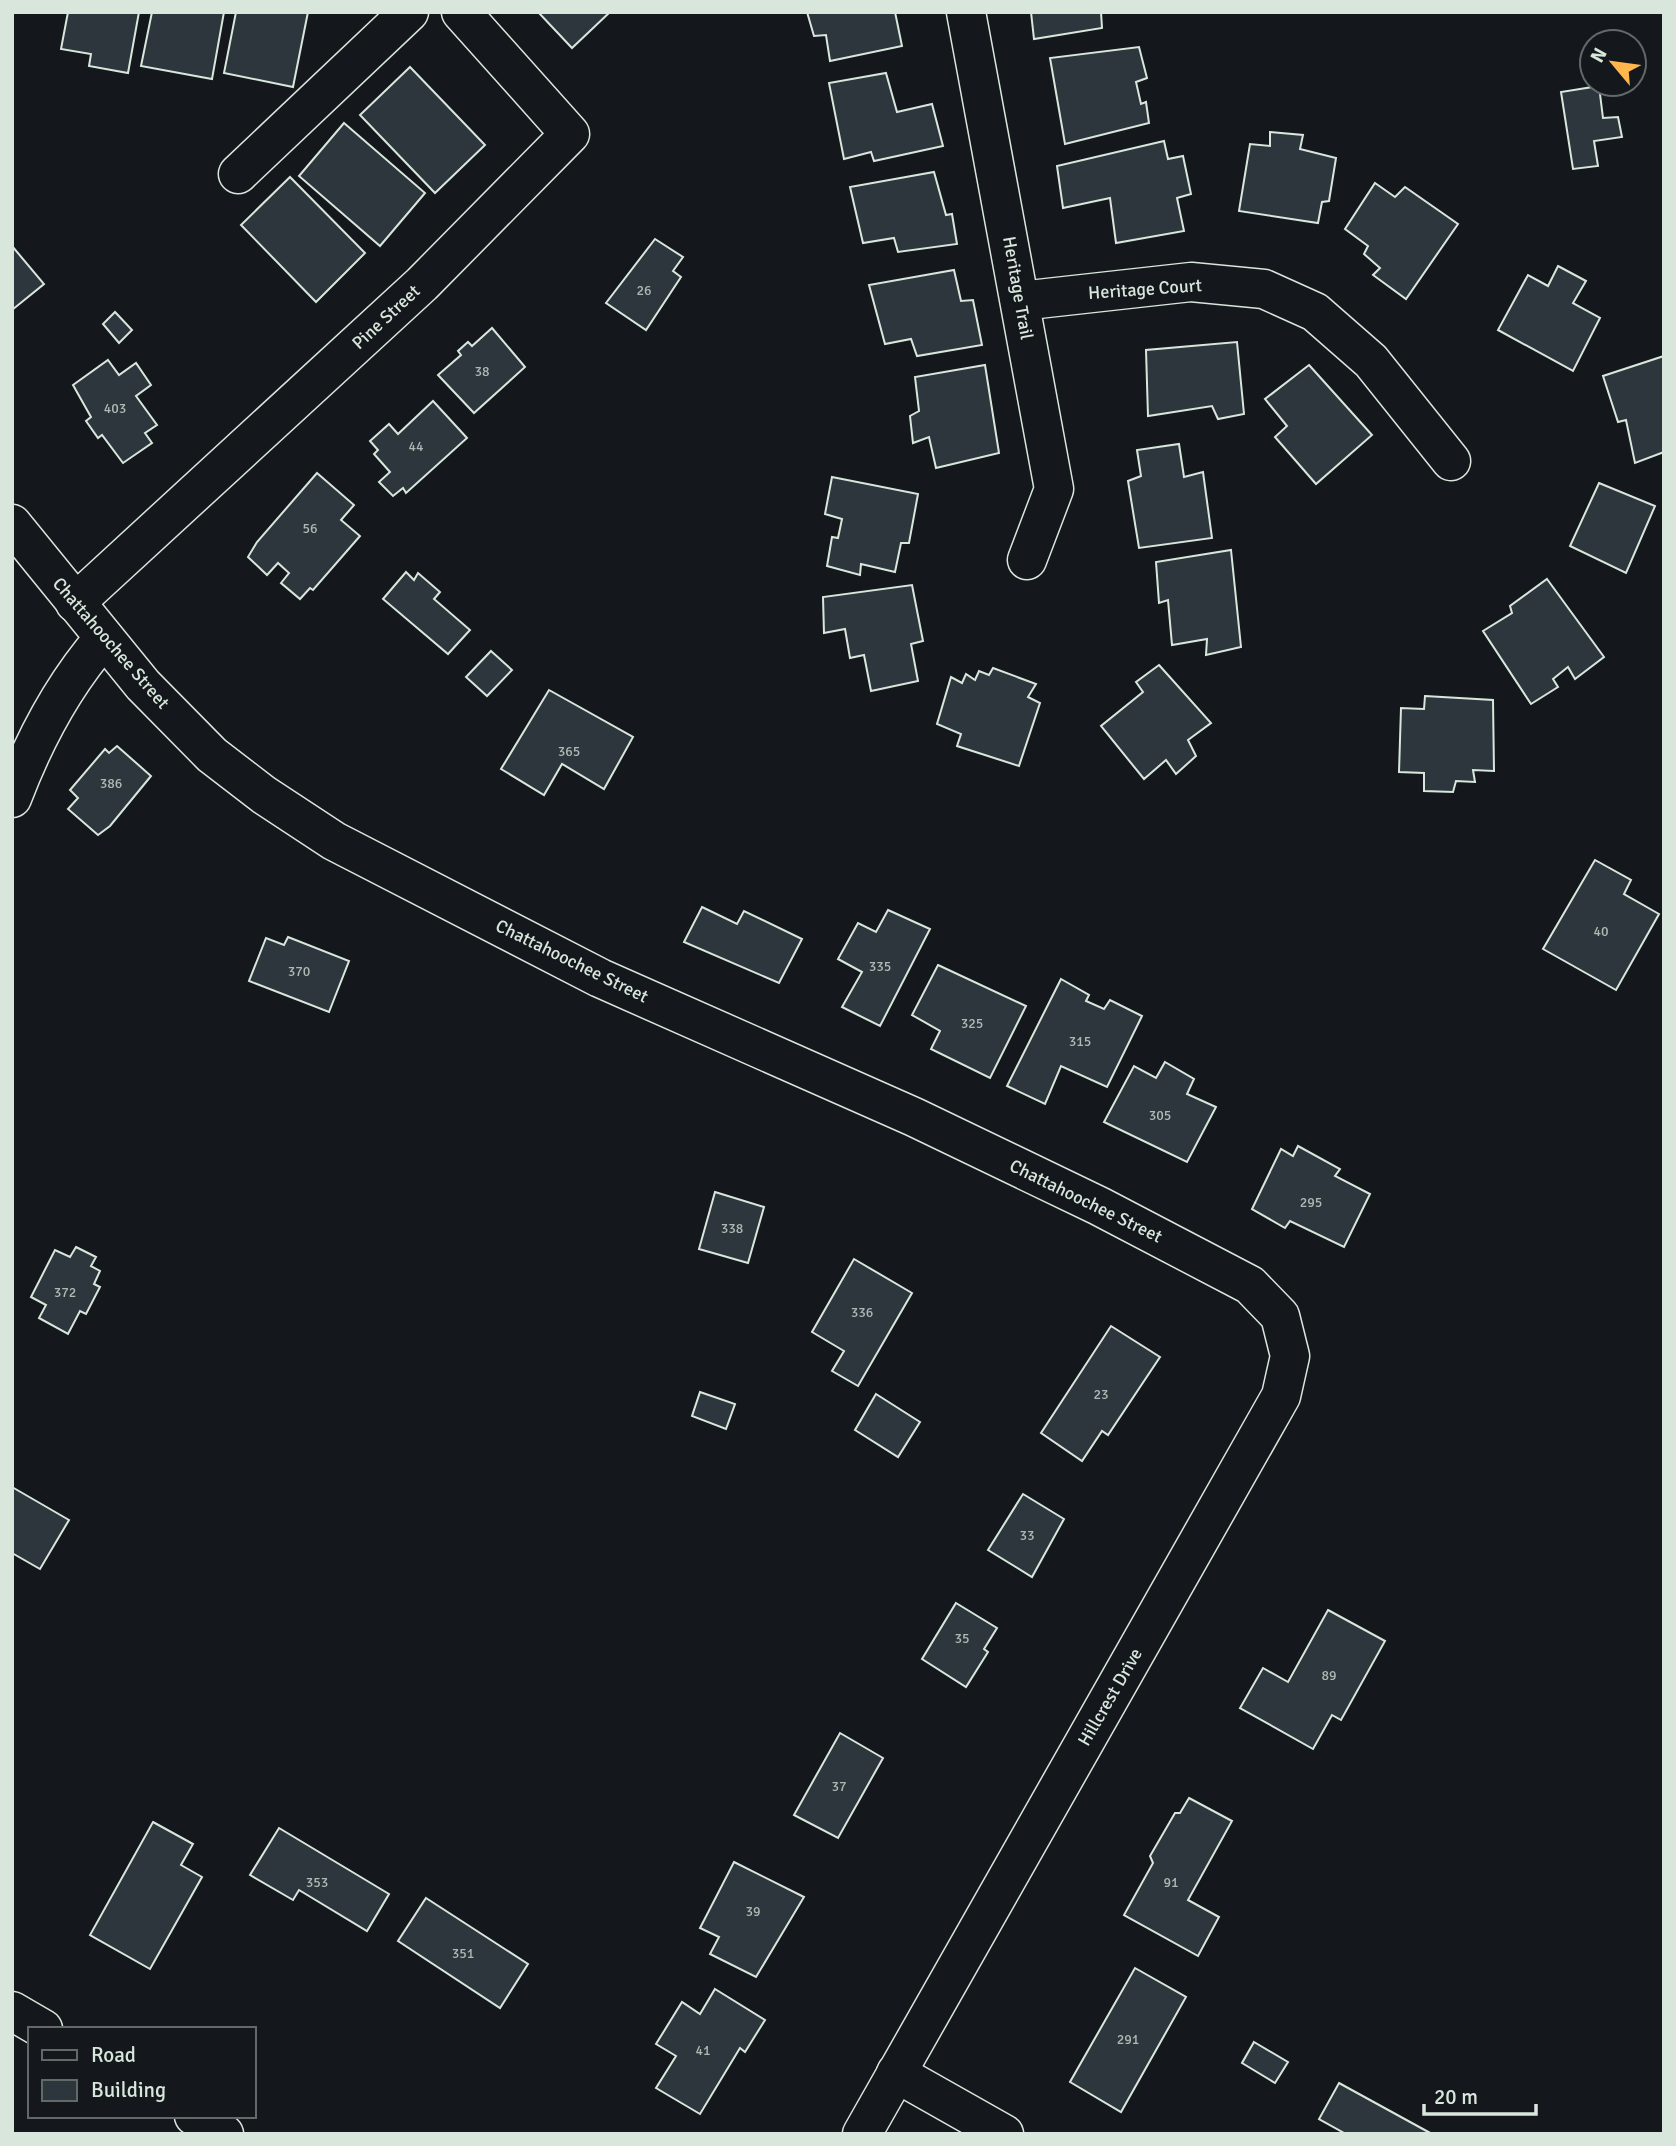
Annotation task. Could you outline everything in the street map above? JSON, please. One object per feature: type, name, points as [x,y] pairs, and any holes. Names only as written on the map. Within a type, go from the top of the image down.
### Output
[{"type":"street","points":[[238,174],[409,12]]},
{"type":"street","name":"Pine Street","points":[[75,603],[422,284],[570,134],[461,12]]},
{"type":"street","name":"Heritage Trail","points":[[966,12],[1054,489],[1027,560]]},
{"type":"street","name":"Heritage Court","points":[[1020,301],[1191,282],[1264,289],[1315,312],[1371,361],[1451,461]]},
{"type":"street","name":"Chattahoochee Street","points":[[12,524],[143,685],[212,755],[264,795],[334,841],[600,978],[914,1117],[1098,1206],[1224,1271]]},
{"type":"street","points":[[12,798],[25,765],[71,680],[104,638]]},
{"type":"street","name":"Hillcrest Drive","points":[[862,2134],[1281,1396],[1290,1356],[1280,1316],[1250,1285],[1224,1271]]},
{"type":"street","points":[[12,2011],[40,2027]]},
{"type":"street","points":[[896,2073],[1004,2134]]},
{"type":"street","points":[[197,2118],[224,2134]]},
{"type":"building","points":[[68,12],[139,12],[128,73],[89,66],[91,54],[61,49]]},
{"type":"building","points":[[152,12],[224,12],[212,79],[141,66]]},
{"type":"building","points":[[236,12],[308,12],[293,87],[224,73]]},
{"type":"building","points":[[538,12],[610,12],[572,48]]},
{"type":"building","points":[[807,12],[895,12],[902,46],[830,61],[826,35],[814,36]]},
{"type":"building","points":[[1031,12],[1101,12],[1102,28],[1034,39]]},
{"type":"building","points":[[1139,47],[1147,78],[1136,82],[1141,104],[1146,102],[1149,123],[1065,144],[1050,58]]},
{"type":"building","points":[[410,67],[485,145],[435,193],[360,115]]},
{"type":"building","points":[[886,73],[897,112],[932,104],[943,146],[874,161],[871,152],[844,159],[829,83]]},
{"type":"building","points":[[1578,89],[1578,98],[1600,98],[1603,118],[1618,117],[1622,137],[1594,141],[1598,166],[1573,169],[1561,92]]},
{"type":"building","points":[[344,123],[425,193],[380,246],[299,176]]},
{"type":"building","points":[[1270,132],[1303,135],[1300,149],[1336,158],[1329,201],[1322,202],[1318,223],[1239,211],[1250,144],[1270,146]]},
{"type":"building","points":[[1164,141],[1168,159],[1183,156],[1191,194],[1177,198],[1184,231],[1116,243],[1110,198],[1063,208],[1057,166]]},
{"type":"building","points":[[934,172],[946,215],[952,214],[957,244],[898,252],[894,238],[863,243],[850,187]]},
{"type":"building","points":[[290,177],[365,253],[316,302],[241,225]]},
{"type":"building","points":[[1375,183],[1395,197],[1405,187],[1458,224],[1406,299],[1373,275],[1380,268],[1364,254],[1368,246],[1345,229]]},
{"type":"building","points":[[655,239],[683,257],[673,271],[681,277],[646,330],[606,303]]},
{"type":"building","points":[[12,246],[44,284],[12,310]]},
{"type":"building","points":[[1558,266],[1586,281],[1573,303],[1600,318],[1573,371],[1498,330],[1528,275],[1548,286]]},
{"type":"building","points":[[954,270],[961,301],[973,300],[982,345],[917,356],[911,339],[885,344],[869,285]]},
{"type":"building","points":[[115,312],[132,330],[119,343],[103,324]]},
{"type":"building","points":[[492,328],[525,367],[474,413],[438,375],[461,355],[458,351],[468,342],[472,346]]},
{"type":"building","points":[[1237,342],[1244,414],[1218,419],[1212,406],[1148,416],[1146,350]]},
{"type":"building","points":[[1664,356],[1664,452],[1635,463],[1626,420],[1618,422],[1603,376]]},
{"type":"building","points":[[108,360],[119,375],[136,363],[151,385],[136,396],[157,425],[145,433],[152,443],[123,463],[102,435],[98,438],[86,421],[91,417],[73,385]]},
{"type":"building","points":[[985,365],[999,453],[936,468],[929,437],[913,443],[910,416],[919,411],[915,377]]},
{"type":"building","points":[[1309,365],[1372,435],[1316,484],[1275,437],[1287,426],[1265,399]]},
{"type":"building","points":[[433,401],[467,438],[406,493],[403,488],[393,496],[379,482],[390,472],[374,454],[378,450],[370,441],[389,424],[398,434]]},
{"type":"building","points":[[1179,444],[1184,477],[1203,472],[1212,538],[1139,548],[1128,481],[1141,476],[1137,450]]},
{"type":"building","points":[[317,473],[354,505],[341,520],[360,536],[313,590],[310,588],[300,599],[281,583],[289,573],[278,563],[267,575],[248,557],[257,542]]},
{"type":"building","points":[[832,477],[918,494],[909,543],[901,543],[895,572],[861,564],[860,575],[827,566],[832,537],[838,538],[842,519],[825,514]]},
{"type":"building","points":[[1599,483],[1655,506],[1626,573],[1570,546]]},
{"type":"building","points":[[1231,550],[1241,647],[1206,655],[1207,639],[1172,645],[1168,600],[1159,603],[1156,562]]},
{"type":"building","points":[[406,572],[414,580],[418,573],[440,592],[434,599],[470,630],[448,654],[383,599]]},
{"type":"building","points":[[1547,579],[1604,657],[1575,679],[1568,667],[1553,679],[1558,687],[1531,704],[1483,631],[1512,613],[1510,606]]},
{"type":"building","points":[[912,585],[923,641],[911,644],[918,681],[871,691],[864,655],[850,658],[845,629],[824,633],[823,597]]},
{"type":"building","points":[[491,651],[512,670],[487,696],[466,677]]},
{"type":"building","points":[[1159,665],[1211,723],[1188,740],[1196,756],[1176,774],[1166,760],[1144,779],[1101,726],[1143,692],[1136,682]]},
{"type":"building","points":[[993,668],[1036,684],[1028,697],[1040,703],[1019,766],[957,746],[961,734],[937,724],[951,677],[962,683],[966,674],[975,680],[979,671],[989,675]]},
{"type":"building","points":[[549,690],[633,737],[604,789],[562,764],[544,795],[501,769]]},
{"type":"building","points":[[1425,696],[1493,700],[1494,771],[1473,770],[1475,782],[1456,781],[1453,792],[1424,791],[1424,773],[1399,772],[1401,708],[1424,709]]},
{"type":"building","points":[[117,746],[151,776],[110,826],[98,835],[68,809],[78,798],[70,790],[105,749],[109,753]]},
{"type":"building","points":[[1595,860],[1631,880],[1624,894],[1659,914],[1616,990],[1543,949]]},
{"type":"building","points":[[702,907],[737,924],[744,911],[802,939],[779,983],[684,942]]},
{"type":"building","points":[[888,910],[930,929],[880,1026],[842,1007],[862,972],[838,959],[858,923],[876,932]]},
{"type":"building","points":[[288,937],[349,961],[329,1012],[249,981],[266,938],[284,945]]},
{"type":"building","points":[[938,965],[1026,1006],[990,1078],[931,1049],[940,1031],[912,1015]]},
{"type":"building","points":[[1061,979],[1089,995],[1086,1001],[1104,1009],[1110,1000],[1142,1016],[1107,1087],[1061,1066],[1045,1104],[1007,1086]]},
{"type":"building","points":[[1165,1062],[1194,1079],[1187,1094],[1216,1107],[1187,1162],[1104,1122],[1134,1066],[1156,1078]]},
{"type":"building","points":[[1298,1146],[1340,1169],[1335,1176],[1370,1194],[1344,1247],[1290,1221],[1285,1228],[1252,1209],[1281,1149],[1293,1156]]},
{"type":"building","points":[[715,1192],[764,1207],[748,1263],[699,1249]]},
{"type":"building","points":[[76,1247],[96,1257],[91,1266],[100,1271],[94,1284],[100,1287],[86,1314],[80,1311],[68,1334],[39,1318],[46,1305],[31,1297],[55,1250],[70,1257]]},
{"type":"building","points":[[854,1259],[912,1293],[858,1386],[832,1371],[844,1351],[812,1332]]},
{"type":"building","points":[[1111,1326],[1160,1357],[1108,1435],[1102,1431],[1082,1461],[1041,1433]]},
{"type":"building","points":[[700,1392],[735,1404],[726,1429],[692,1416]]},
{"type":"building","points":[[876,1394],[920,1422],[898,1457],[855,1430]]},
{"type":"building","points":[[12,1487],[69,1520],[40,1569],[12,1553]]},
{"type":"building","points":[[1023,1494],[1064,1519],[1032,1577],[988,1550]]},
{"type":"building","points":[[956,1603],[997,1628],[984,1649],[988,1652],[966,1687],[922,1659]]},
{"type":"building","points":[[1328,1610],[1385,1641],[1341,1720],[1332,1715],[1313,1749],[1240,1708],[1263,1668],[1288,1682]]},
{"type":"building","points":[[840,1733],[883,1758],[838,1838],[794,1815]]},
{"type":"building","points":[[1189,1798],[1232,1821],[1188,1900],[1219,1917],[1198,1956],[1124,1915],[1153,1863],[1150,1856],[1175,1813],[1180,1813]]},
{"type":"building","points":[[153,1822],[193,1844],[181,1865],[202,1877],[150,1969],[90,1935]]},
{"type":"building","points":[[279,1828],[389,1894],[367,1931],[299,1890],[293,1900],[250,1875]]},
{"type":"building","points":[[734,1862],[804,1897],[756,1977],[710,1954],[719,1937],[700,1928]]},
{"type":"building","points":[[426,1898],[528,1964],[500,2008],[398,1941]]},
{"type":"building","points":[[1135,1968],[1186,1997],[1121,2112],[1070,2082]]},
{"type":"building","points":[[715,1989],[765,2020],[745,2052],[740,2048],[700,2114],[656,2088],[676,2056],[656,2044],[682,2002],[700,2014]]},
{"type":"building","points":[[1254,2042],[1288,2062],[1275,2083],[1242,2063]]},
{"type":"building","points":[[1339,2083],[1432,2134],[1346,2134],[1319,2119]]}]
